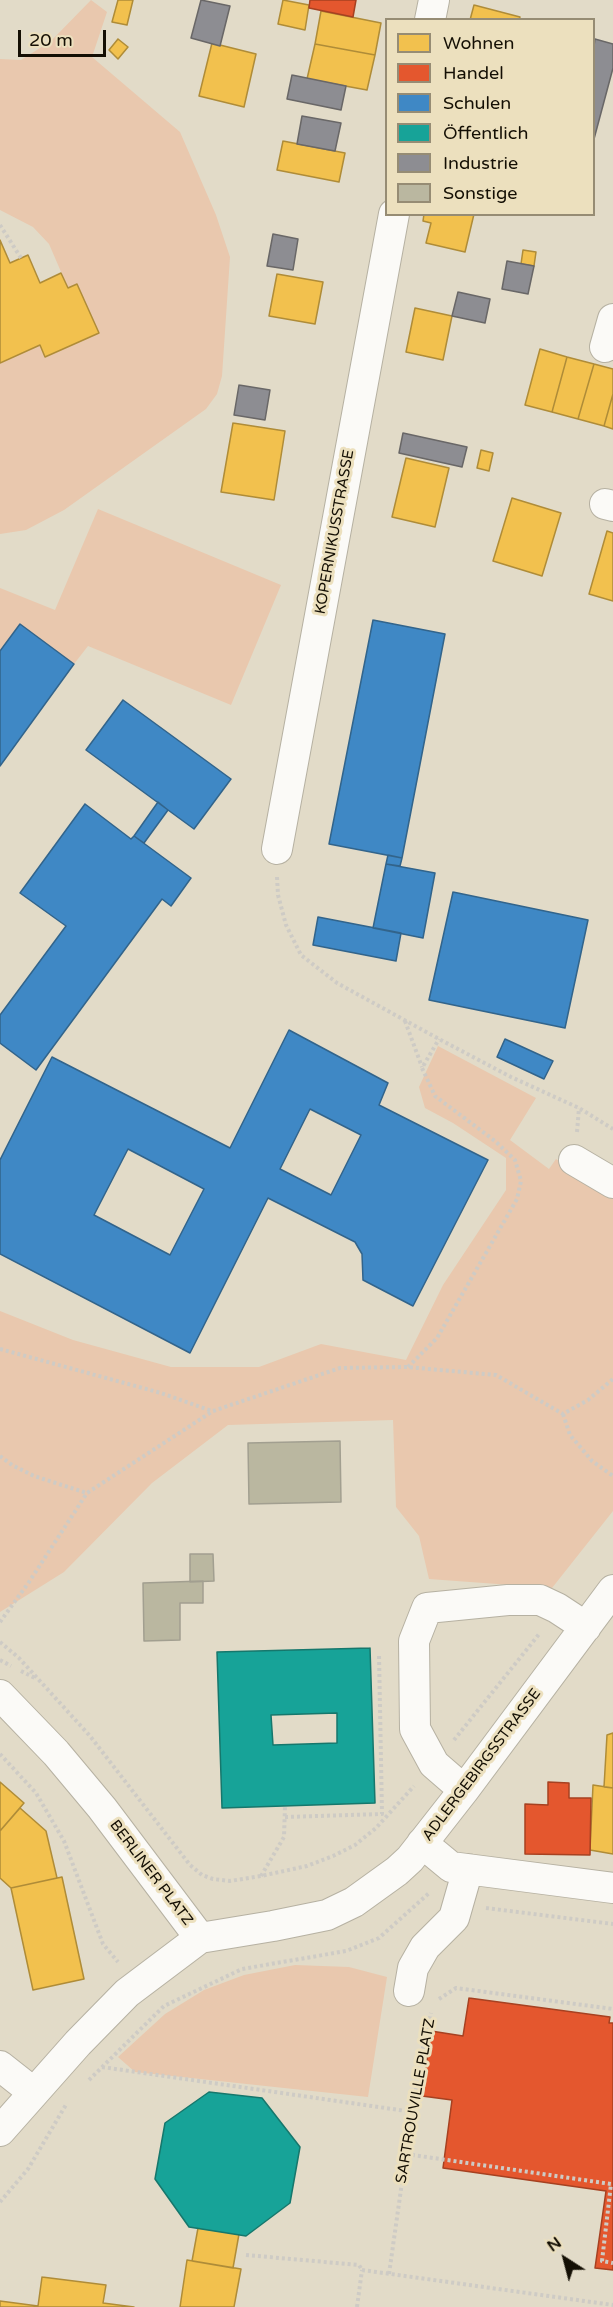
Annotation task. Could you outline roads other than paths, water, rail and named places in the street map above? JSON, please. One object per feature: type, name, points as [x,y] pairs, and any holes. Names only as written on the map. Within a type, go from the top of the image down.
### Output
[{"type":"street","points":[[430,18],[434,0]]},
{"type":"street","name":"KOPERNIKUSSTRASSE","points":[[277,849],[394,216]]},
{"type":"street","points":[[605,347],[613,319]]},
{"type":"street","points":[[574,1160],[613,1183]]},
{"type":"street","name":"ADLERGEBIRGSSTRASSE","points":[[327,1915],[354,1902],[378,1886],[410,1858],[464,1790],[613,1590]]},
{"type":"street","points":[[464,1790],[434,1764],[415,1729],[414,1641],[427,1608],[508,1600],[540,1600],[586,1627]]},
{"type":"street","name":"BERLINER PLATZ","points":[[0,1695],[56,1752],[102,1808],[200,1938]]},
{"type":"street","points":[[422,1843],[451,1867],[613,1888]]},
{"type":"street","points":[[426,1996],[413,1968],[425,1947],[454,1918],[468,1869]]},
{"type":"street","name":"BERLINER PLATZ","points":[[0,2131],[33,2092],[133,1987],[200,1938],[327,1915]]},
{"type":"street","points":[[0,2066],[33,2092]]}]
